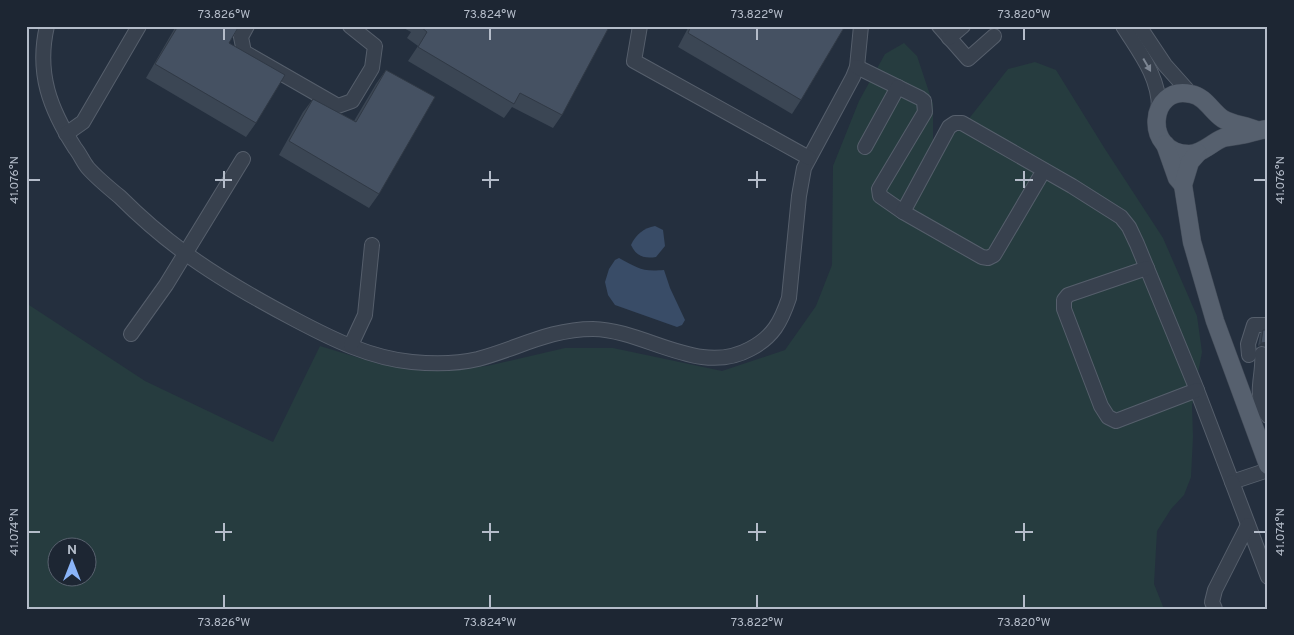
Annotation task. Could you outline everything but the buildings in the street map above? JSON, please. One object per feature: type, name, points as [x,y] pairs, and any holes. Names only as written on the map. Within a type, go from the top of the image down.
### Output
[{"type":"main road","points":[[1183,185],[1177,178],[1165,144],[1157,131],[1159,108],[1168,97],[1181,93],[1190,93],[1205,100],[1225,120],[1262,130]]},
{"type":"main road","points":[[1205,148],[1216,123],[1214,111]]},
{"type":"main road","points":[[1262,130],[1224,138],[1205,148],[1190,162],[1183,185],[1192,242],[1202,279],[1267,463]]},
{"type":"main road","points":[[1165,144],[1180,153],[1205,148]]},
{"type":"street","points":[[47,26],[42,56],[44,75],[50,100],[66,134],[89,168],[136,212],[185,253],[261,302],[329,337],[374,354],[411,362],[446,363],[476,359],[552,333],[577,329],[600,329],[632,336],[692,356],[716,359],[740,354],[760,344],[775,330],[784,314],[789,298],[799,196],[804,168],[857,67],[861,26]]},
{"type":"street","points":[[66,134],[83,122],[139,26]]},
{"type":"street","points":[[247,26],[241,37],[244,52],[338,106],[352,101],[372,68],[375,46],[350,26]]},
{"type":"street","points":[[640,26],[634,61],[809,158]]},
{"type":"street","points":[[939,26],[968,59],[994,36]]},
{"type":"street","points":[[949,38],[963,26]]},
{"type":"street","points":[[1123,26],[1151,70],[1159,98],[1159,108]]},
{"type":"street","points":[[1139,26],[1165,65],[1190,93]]},
{"type":"street","points":[[857,67],[924,101],[925,112],[879,189],[880,196],[982,257],[988,258],[994,255],[1044,170]]},
{"type":"street","points":[[865,147],[898,87]]},
{"type":"street","points":[[904,212],[949,128],[956,123],[962,123],[1121,216],[1129,227],[1147,268],[1197,390],[1268,577]]},
{"type":"street","points":[[131,334],[166,285],[243,158]]},
{"type":"street","points":[[350,345],[366,315],[372,244]]},
{"type":"street","points":[[1147,268],[1068,295],[1064,300],[1064,309],[1101,406],[1108,417],[1116,421],[1197,390]]},
{"type":"street","points":[[1268,325],[1254,325],[1248,344],[1262,363],[1260,378],[1262,406],[1268,416]]},
{"type":"street","points":[[1229,359],[1262,363]]},
{"type":"street","points":[[1232,482],[1267,463]]},
{"type":"street","points":[[1215,609],[1212,602],[1216,590],[1248,525]]},
{"type":"green space","points":[[904,43],[917,56],[933,104],[933,144],[960,130],[1008,69],[1035,62],[1056,70],[1163,238],[1197,316],[1202,352],[1192,406],[1191,477],[1184,495],[1171,509],[1157,531],[1154,584],[1164,609],[26,609],[26,303],[145,381],[273,442],[320,346],[379,364],[436,370],[487,366],[565,348],[613,348],[722,371],[785,350],[816,306],[832,265],[833,166],[859,101],[885,54]]},
{"type":"water","points":[[655,226],[663,230],[665,246],[656,257],[648,258],[641,256],[635,252],[631,245],[641,232]]},
{"type":"water","points":[[619,258],[640,268],[664,270],[685,320],[682,325],[677,327],[615,305],[608,295],[605,282],[609,269],[615,260]]}]
